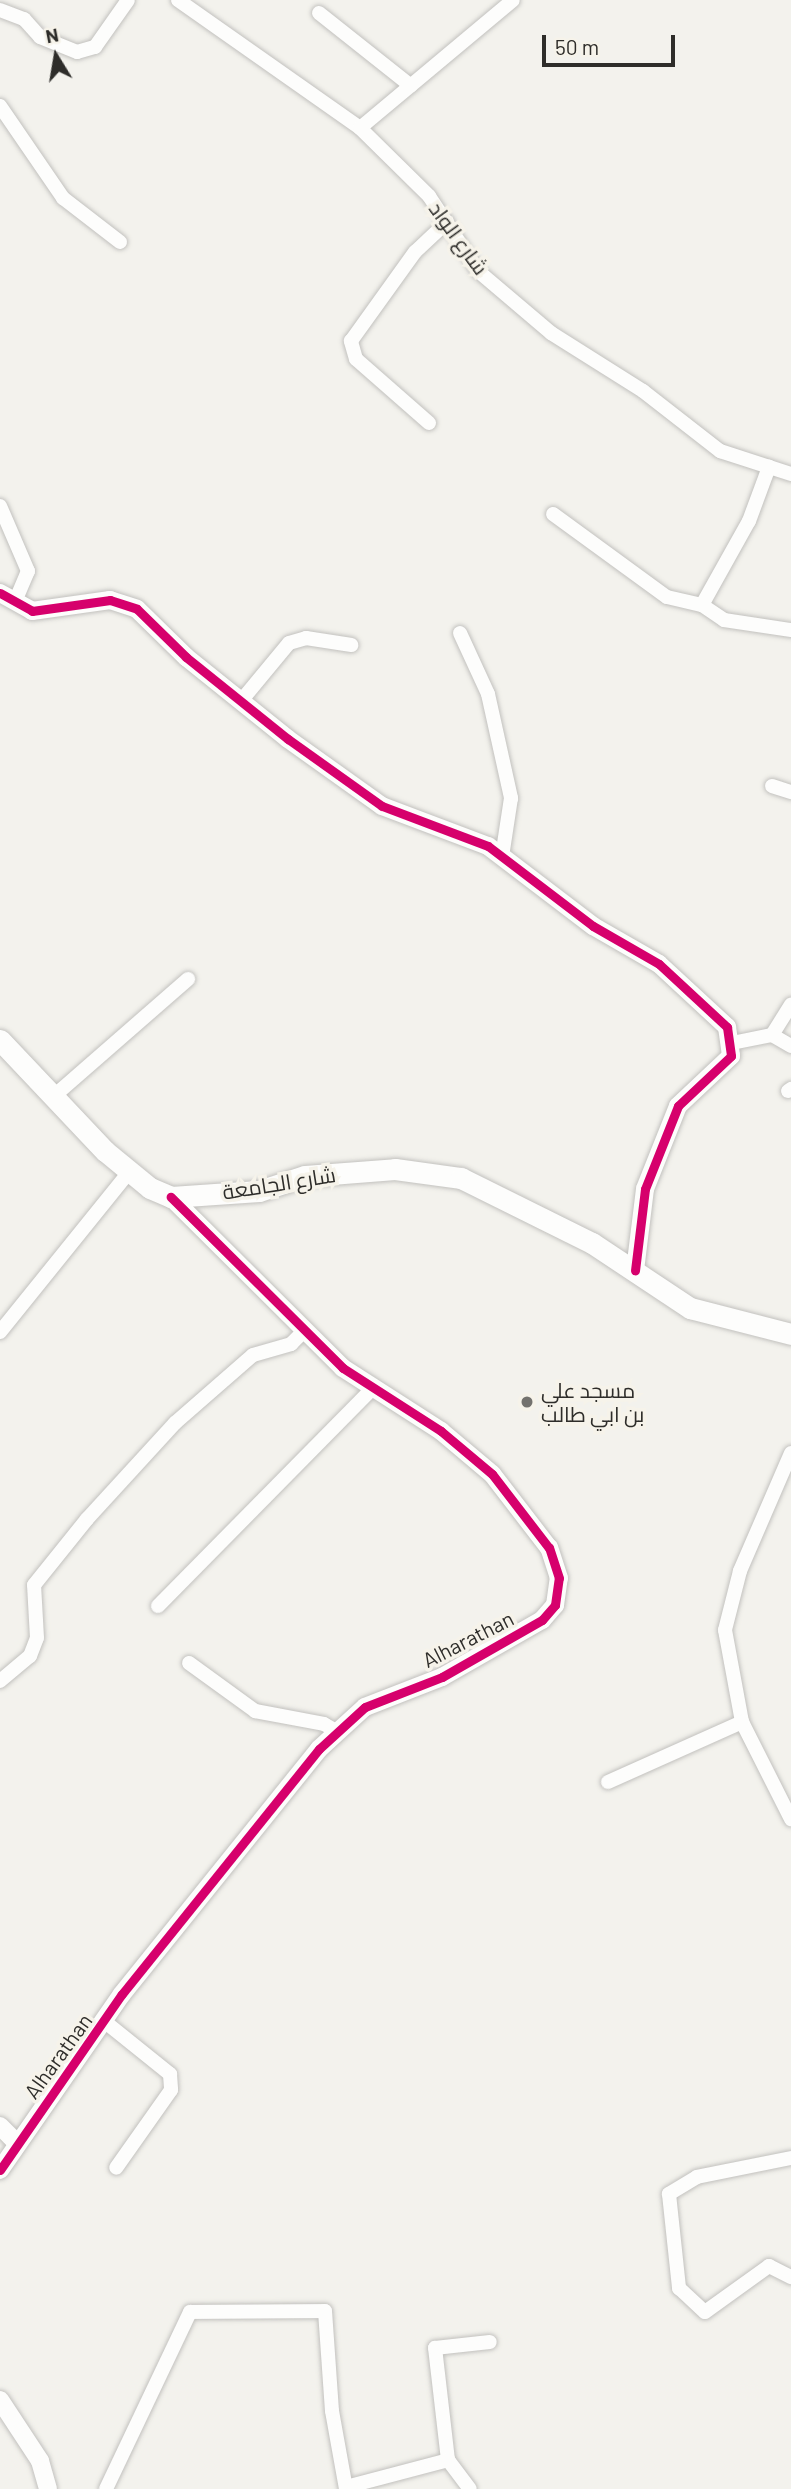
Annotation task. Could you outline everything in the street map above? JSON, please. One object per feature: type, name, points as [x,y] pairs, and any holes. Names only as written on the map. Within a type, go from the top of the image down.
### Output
[{"type":"main road","points":[[0,1040],[130,1171],[172,1197]]},
{"type":"main road","name":"شارع الجامعة","points":[[172,1197],[259,1191],[305,1176],[395,1169],[461,1178],[515,1201],[635,1270],[690,1308],[790,1335]]},
{"type":"street","points":[[0,10],[24,19],[40,37],[78,52],[95,47],[128,0]]},
{"type":"street","name":"شارع الواد","points":[[178,0],[360,128],[429,196],[478,271],[551,332],[643,391],[720,451],[791,474]]},
{"type":"street","points":[[360,128],[513,0]]},
{"type":"street","points":[[319,13],[411,86]]},
{"type":"street","points":[[0,106],[63,198],[120,242]]},
{"type":"street","points":[[429,423],[356,359],[351,341],[415,252],[447,222]]},
{"type":"street","points":[[702,605],[749,521],[769,467]]},
{"type":"street","points":[[0,506],[28,571],[8,596],[33,611],[110,600],[137,608],[241,701],[383,806],[502,857],[593,926],[659,964],[727,1027],[732,1043],[731,1056],[678,1106],[645,1189],[635,1270]]},
{"type":"street","points":[[553,514],[639,580],[667,597],[702,605],[724,620],[791,630]]},
{"type":"street","points":[[460,633],[488,694],[511,799],[502,857]]},
{"type":"street","points":[[241,701],[289,643],[306,638],[351,645]]},
{"type":"street","points":[[772,786],[791,792]]},
{"type":"street","points":[[54,1096],[188,979]]},
{"type":"street","points":[[772,1035],[791,1004]]},
{"type":"street","points":[[732,1043],[772,1035],[791,1046]]},
{"type":"street","points":[[0,1332],[130,1171]]},
{"type":"street","name":"Alharathan","points":[[0,2170],[16,2142],[104,2021],[239,1844],[338,1732],[365,1707],[442,1677],[542,1620],[555,1605],[559,1578],[549,1548],[492,1474],[441,1431],[343,1368],[172,1197]]},
{"type":"street","points":[[0,1681],[30,1656],[37,1638],[34,1585],[87,1519],[175,1423],[253,1355],[291,1344],[304,1331]]},
{"type":"street","points":[[158,1606],[373,1388]]},
{"type":"street","points":[[791,1454],[740,1571],[725,1630],[742,1722],[791,1819]]},
{"type":"street","points":[[190,1663],[255,1711],[324,1724],[338,1732]]},
{"type":"street","points":[[608,1782],[742,1722]]},
{"type":"street","points":[[104,2021],[170,2074],[171,2090],[116,2168]]},
{"type":"street","points":[[0,2126],[16,2142]]},
{"type":"street","points":[[791,2158],[697,2177],[669,2194],[679,2288],[705,2312],[769,2266],[791,2277]]},
{"type":"street","points":[[106,2489],[190,2312],[326,2311],[332,2411],[346,2488],[447,2460]]},
{"type":"street","points":[[470,2489],[447,2460],[435,2348],[490,2342]]},
{"type":"street","points":[[0,2400],[40,2461],[48,2489]]},
{"type":"cycle path","points":[[0,593],[32,611],[110,600],[137,609],[186,657],[288,739],[382,806],[488,846],[593,926],[659,964],[727,1027],[731,1056],[678,1106],[645,1189],[635,1270]]},
{"type":"cycle path","points":[[0,2170],[122,1994],[319,1749],[365,1707],[442,1677],[542,1620],[555,1605],[559,1578],[549,1548],[492,1474],[441,1431],[343,1368],[171,1197]]},
{"type":"place","name":"مسجد علي بن ابي طالب","points":[[527,1402]]}]
